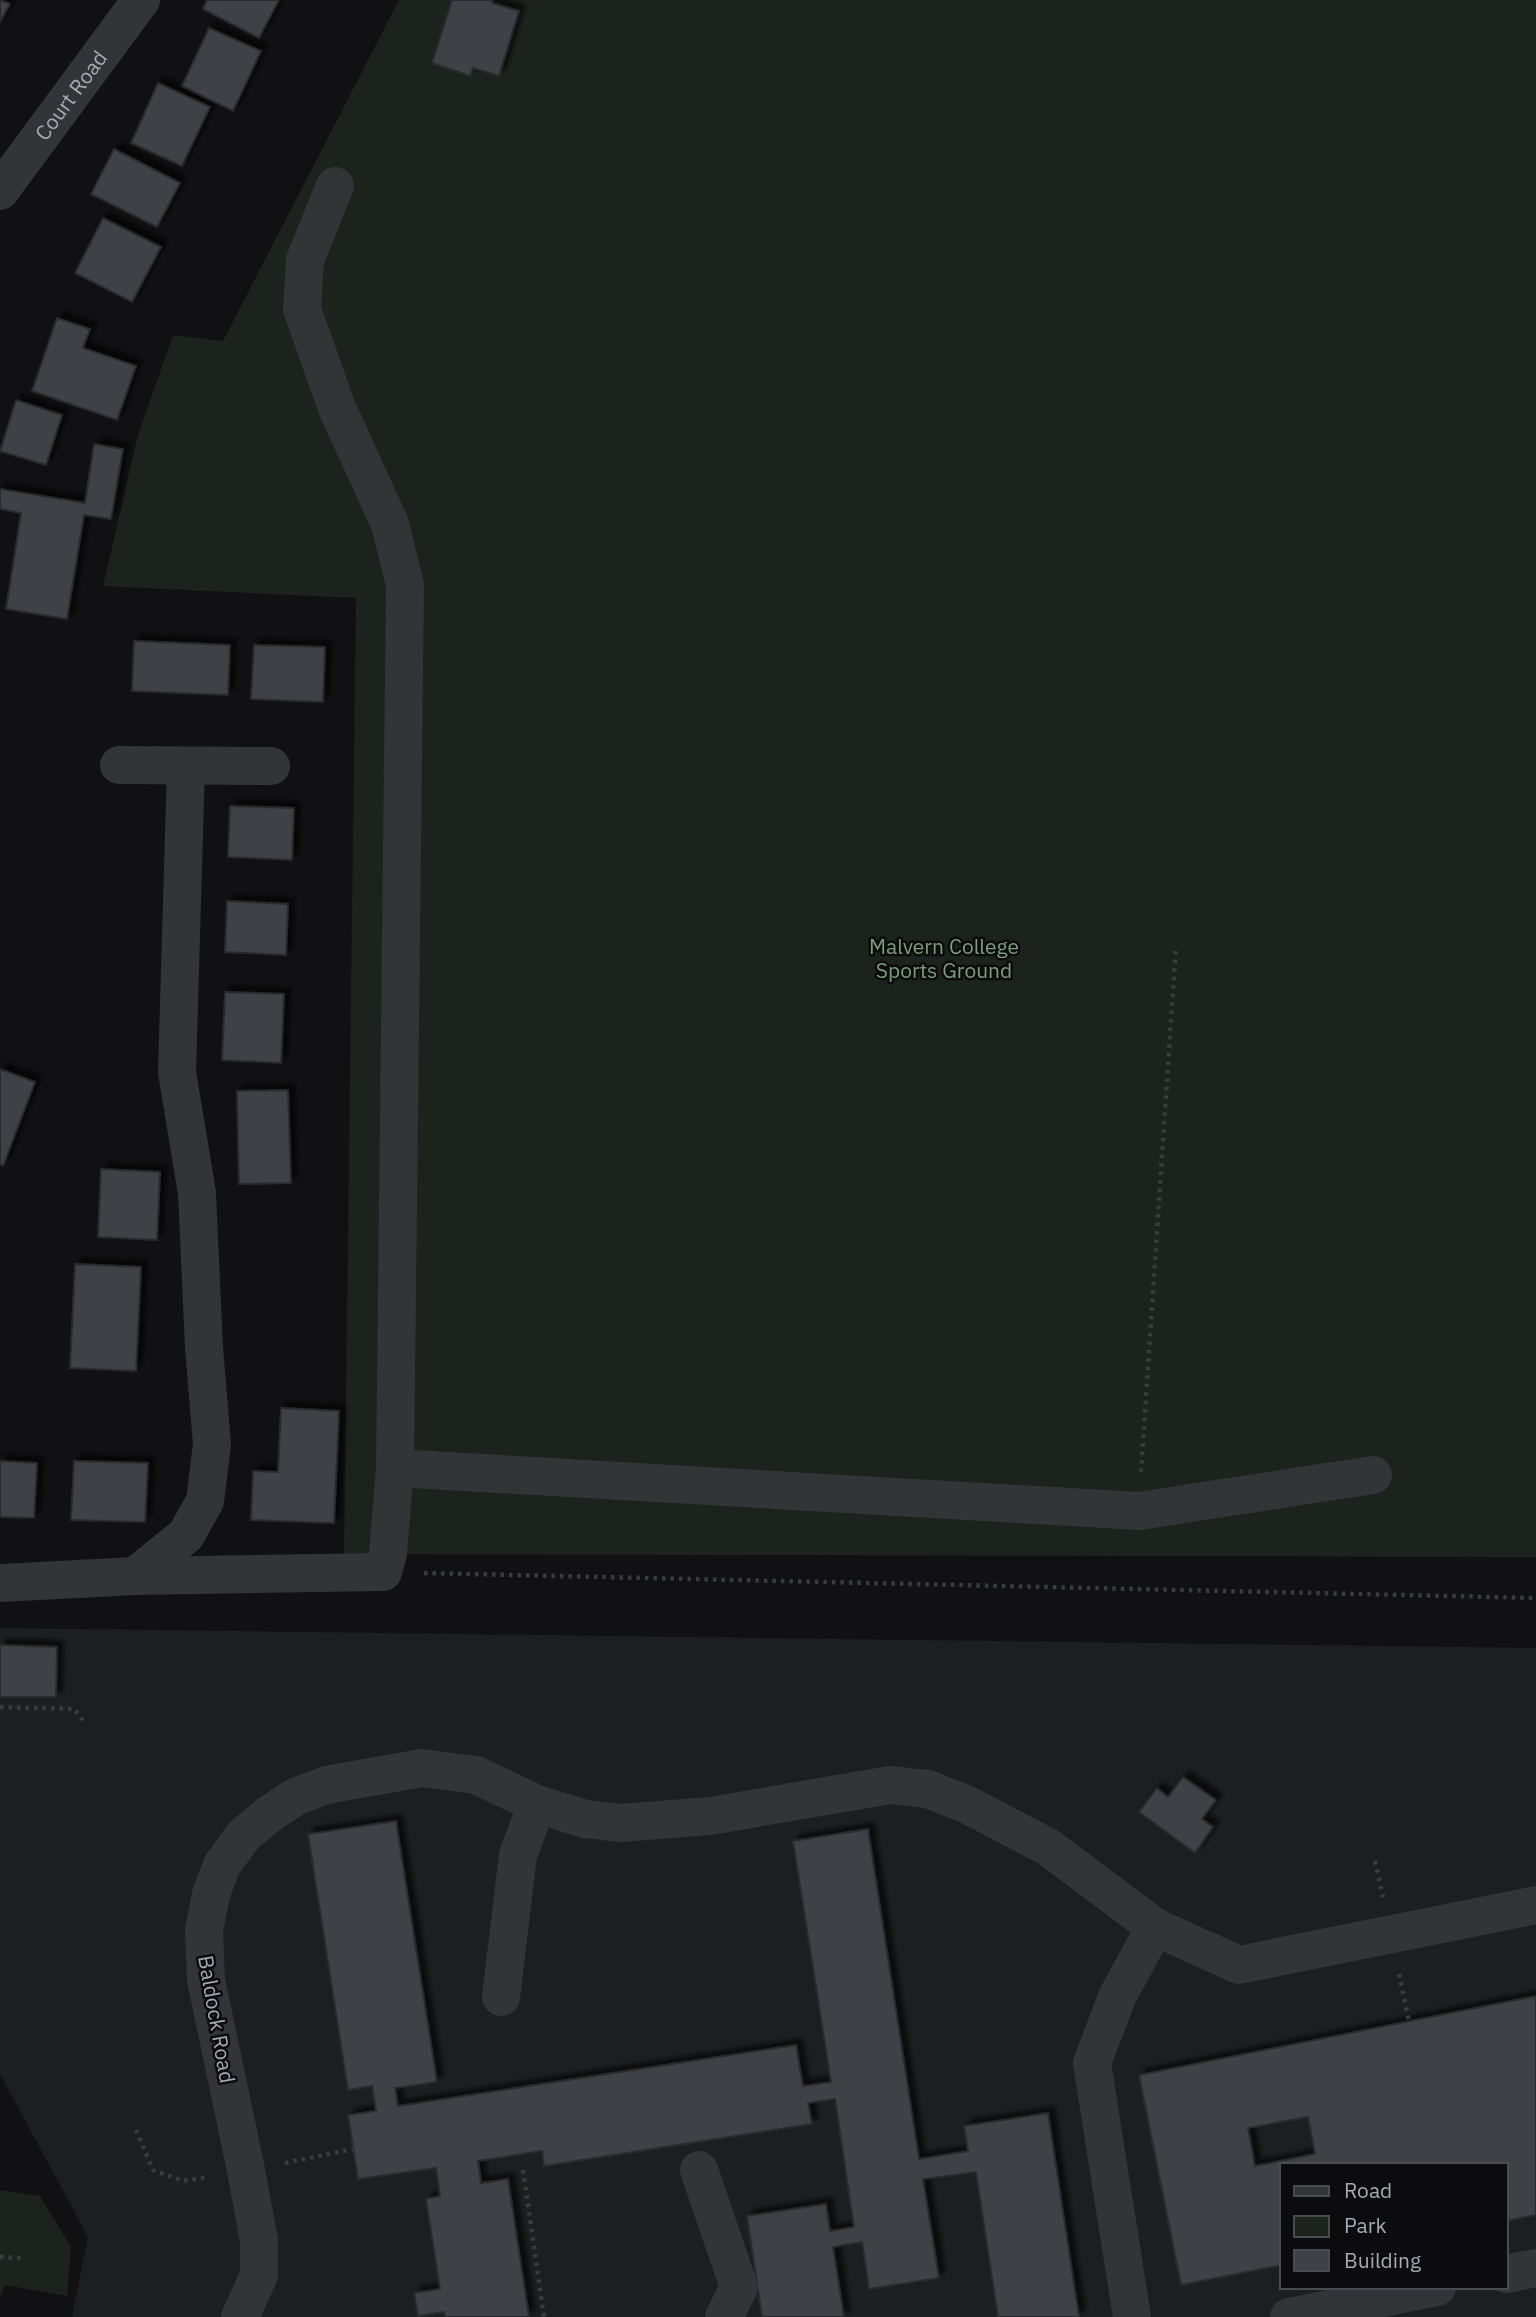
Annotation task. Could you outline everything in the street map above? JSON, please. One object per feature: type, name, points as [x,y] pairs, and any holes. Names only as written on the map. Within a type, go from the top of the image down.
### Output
[{"type":"street","name":"Court Road","points":[[0,191],[141,0]]},
{"type":"street","points":[[0,1583],[135,1576],[383,1572],[388,1554],[395,1468],[405,585],[390,524],[337,408],[302,309],[305,260],[335,186]]},
{"type":"street","points":[[119,765],[271,766]]},
{"type":"street","points":[[135,1576],[186,1535],[205,1501],[212,1444],[204,1348],[197,1193],[177,1072],[186,766]]},
{"type":"street","points":[[395,1468],[1139,1511],[1373,1475]]},
{"type":"street","name":"Baldock Road","points":[[240,2317],[259,2275],[259,2241],[206,1980],[204,1930],[211,1894],[222,1865],[244,1835],[295,1797],[326,1785],[422,1768],[476,1774],[537,1804],[585,1819],[621,1823],[710,1816],[890,1785],[928,1790],[966,1804],[1048,1847],[1156,1927],[1239,1965],[1536,1905]]},
{"type":"street","points":[[501,1997],[518,1855],[537,1804]]},
{"type":"street","points":[[1132,2317],[1092,2063],[1117,1997],[1156,1927]]},
{"type":"street","points":[[699,2170],[739,2287],[724,2317]]},
{"type":"street","points":[[1508,2274],[1536,2268]]},
{"type":"street","points":[[1289,2317],[1427,2289]]},
{"type":"path","points":[[1139,1511],[1176,946]]},
{"type":"path","points":[[383,1572],[1536,1598]]},
{"type":"path","points":[[0,1707],[74,1709],[83,1720]]},
{"type":"path","points":[[523,2170],[544,2317]]},
{"type":"path","points":[[0,2258],[21,2258]]},
{"type":"shaded area","points":[[0,1628],[1536,1648],[1536,2317],[72,2317],[88,2237],[0,2074]]},
{"type":"green space","name":"Malvern College Sports Ground","points":[[399,0],[1536,0],[1536,1557],[344,1554],[356,598],[103,586],[138,435],[173,335],[223,341]]},
{"type":"green space","points":[[0,2190],[40,2196],[71,2247],[67,2296],[5,2285],[0,2298]]},
{"type":"building","points":[[0,0],[10,4],[0,22]]},
{"type":"building","points":[[207,0],[279,0],[259,38],[203,9]]},
{"type":"building","points":[[452,0],[493,0],[492,3],[519,11],[499,76],[473,68],[470,76],[432,63]]},
{"type":"building","points":[[209,28],[261,51],[233,111],[182,86]]},
{"type":"building","points":[[158,83],[210,107],[182,166],[131,143]]},
{"type":"building","points":[[114,149],[180,183],[157,227],[91,194]]},
{"type":"building","points":[[103,218],[161,247],[132,302],[75,273]]},
{"type":"building","points":[[57,318],[90,329],[83,348],[136,366],[117,420],[32,391]]},
{"type":"building","points":[[16,400],[62,415],[46,465],[0,451]]},
{"type":"building","points":[[94,444],[123,449],[111,519],[84,515],[67,619],[6,609],[21,513],[0,509],[0,489],[85,503]]},
{"type":"building","points":[[134,641],[230,645],[228,695],[132,691]]},
{"type":"building","points":[[254,645],[325,647],[323,702],[251,699]]},
{"type":"building","points":[[230,806],[294,808],[292,860],[228,857]]},
{"type":"building","points":[[227,901],[288,904],[286,955],[225,952]]},
{"type":"building","points":[[225,992],[284,994],[281,1063],[222,1060]]},
{"type":"building","points":[[0,1069],[35,1082],[3,1166],[0,1164]]},
{"type":"building","points":[[288,1090],[291,1183],[239,1184],[237,1091]]},
{"type":"building","points":[[101,1169],[160,1172],[157,1240],[98,1237]]},
{"type":"building","points":[[75,1264],[141,1267],[136,1371],[70,1368]]},
{"type":"building","points":[[281,1408],[339,1411],[334,1523],[251,1520],[253,1471],[278,1472]]},
{"type":"building","points":[[0,1461],[37,1463],[34,1518],[0,1517]]},
{"type":"building","points":[[74,1461],[148,1463],[145,1522],[71,1520]]},
{"type":"building","points":[[0,1645],[57,1647],[56,1697],[0,1697]]},
{"type":"building","points":[[1183,1777],[1216,1800],[1202,1819],[1213,1827],[1195,1853],[1139,1812],[1157,1788],[1168,1797]]},
{"type":"building","points":[[396,1821],[437,2082],[395,2088],[398,2106],[796,2045],[803,2086],[831,2082],[793,1841],[868,1829],[919,2159],[968,2151],[964,2126],[1048,2113],[1079,2317],[998,2317],[976,2172],[923,2179],[939,2278],[869,2289],[862,2242],[833,2247],[844,2317],[762,2317],[747,2216],[826,2204],[830,2231],[854,2227],[835,2099],[808,2103],[812,2124],[544,2166],[542,2151],[478,2161],[481,2183],[508,2179],[529,2317],[445,2317],[444,2312],[418,2316],[414,2293],[440,2289],[426,2199],[440,2196],[436,2168],[358,2179],[348,2115],[376,2111],[372,2086],[348,2090],[308,1834]]},
{"type":"building","points":[[1536,1996],[1536,2215],[1508,2221],[1508,2163],[1280,2163],[1280,2265],[1181,2285],[1139,2075]],"holes":[[[1308,2117],[1315,2154],[1255,2166],[1248,2128]]]}]
